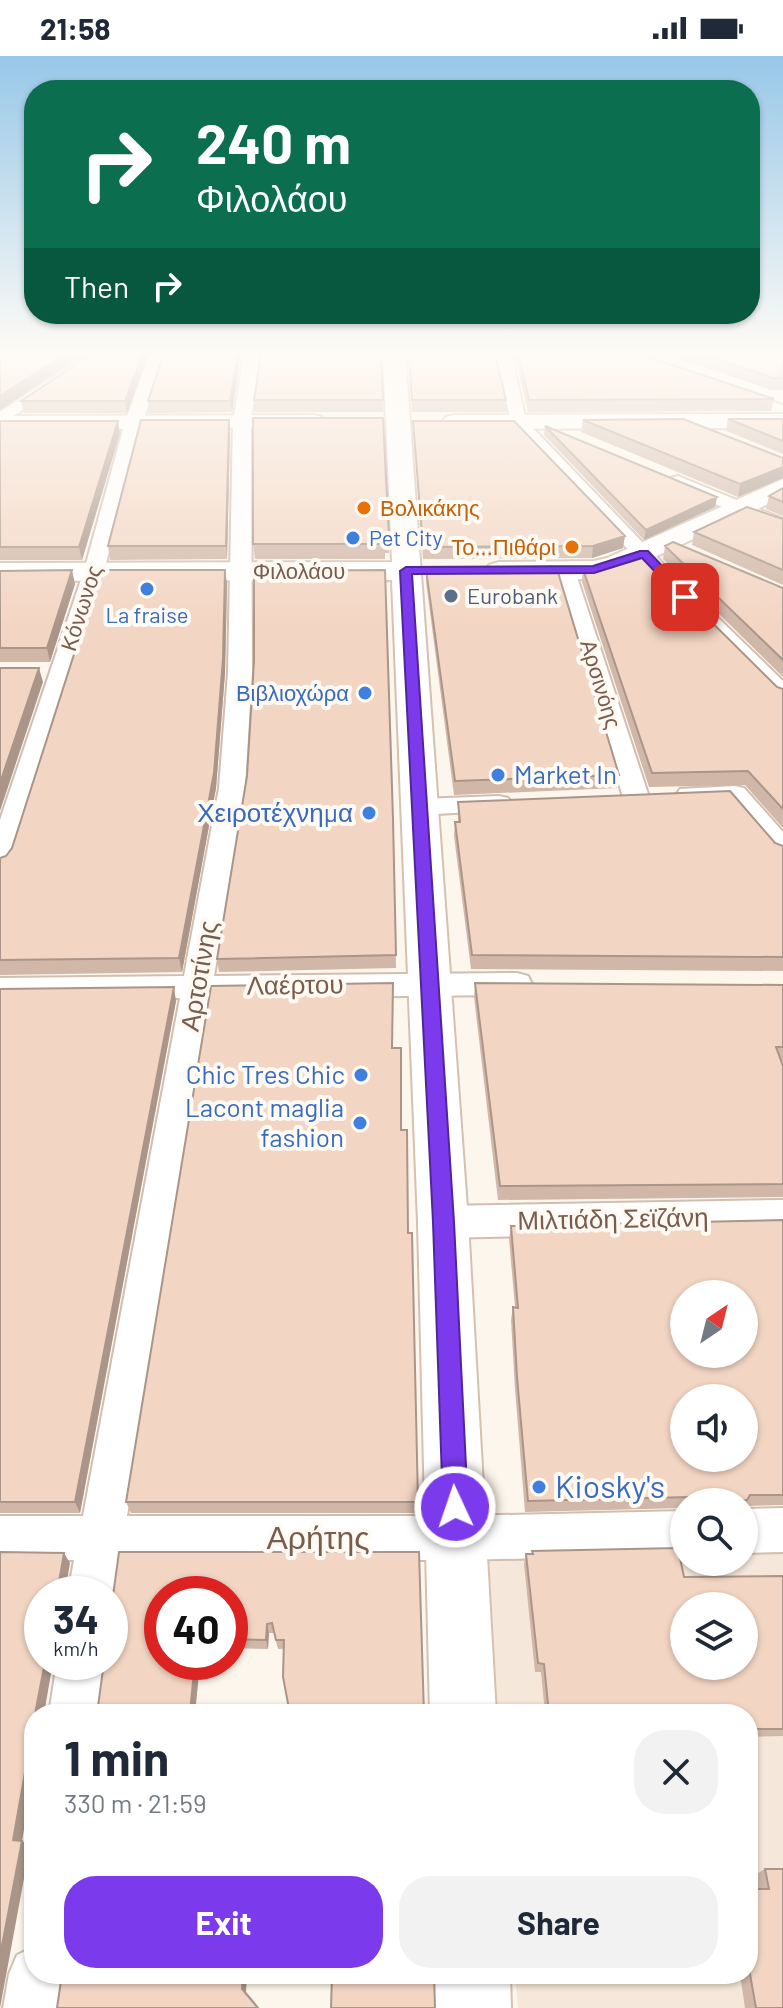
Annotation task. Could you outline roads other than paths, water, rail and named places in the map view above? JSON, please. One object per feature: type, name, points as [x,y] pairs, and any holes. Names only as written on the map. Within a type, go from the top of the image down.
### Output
[{"type":"street","name":"Κόνωνος","points":[[0,862],[9,809],[61,672],[94,571],[128,444]]},
{"type":"street","name":"Αρτοτίνης","points":[[94,1576],[232,788],[240,673],[242,444]]},
{"type":"street","points":[[401,444],[422,571],[419,807],[443,1222],[463,1704]]},
{"type":"street","points":[[550,444],[665,550],[752,662],[783,694]]},
{"type":"street","points":[[666,477],[783,526]]},
{"type":"street","points":[[470,571],[594,570],[665,550],[783,487]]},
{"type":"street","name":"Φιλολάου","points":[[0,572],[422,571]]},
{"type":"street","name":"Αρσινόης","points":[[565,571],[636,797]]},
{"type":"street","points":[[752,662],[783,677]]},
{"type":"street","points":[[30,672],[61,672]]},
{"type":"street","points":[[605,799],[735,794],[783,849]]},
{"type":"street","points":[[419,807],[527,802]]},
{"type":"street","name":"Λαέρτου","points":[[0,989],[551,984]]},
{"type":"street","name":"Μιλτιάδη Σεϊζάνη","points":[[443,1222],[783,1215]]},
{"type":"street","points":[[758,1531],[783,1530]]},
{"type":"street","name":"Αρήτης","points":[[0,1538],[457,1538],[670,1533]]},
{"type":"street","points":[[75,1704],[78,1680]]},
{"type":"street","points":[[31,2008],[35,1984]]},
{"type":"street","points":[[472,1984],[473,2008]]},
{"type":"place","name":"Βολικάκης","points":[[364,508]]},
{"type":"place","name":"Pet City","points":[[353,538]]},
{"type":"place","name":"Το...Πιθάρι","points":[[572,547]]},
{"type":"place","name":"La fraise","points":[[147,589]]},
{"type":"place","name":"Eurobank","points":[[451,596]]},
{"type":"place","name":"Βιβλιοχώρα","points":[[365,693]]},
{"type":"place","name":"Market In","points":[[498,775]]},
{"type":"place","name":"Χειροτέχνημα","points":[[369,813]]},
{"type":"place","name":"Chic Tres Chic","points":[[361,1075]]},
{"type":"place","name":"Lacont maglia fashion","points":[[360,1123]]},
{"type":"place","name":"Kiosky's","points":[[539,1487]]}]
